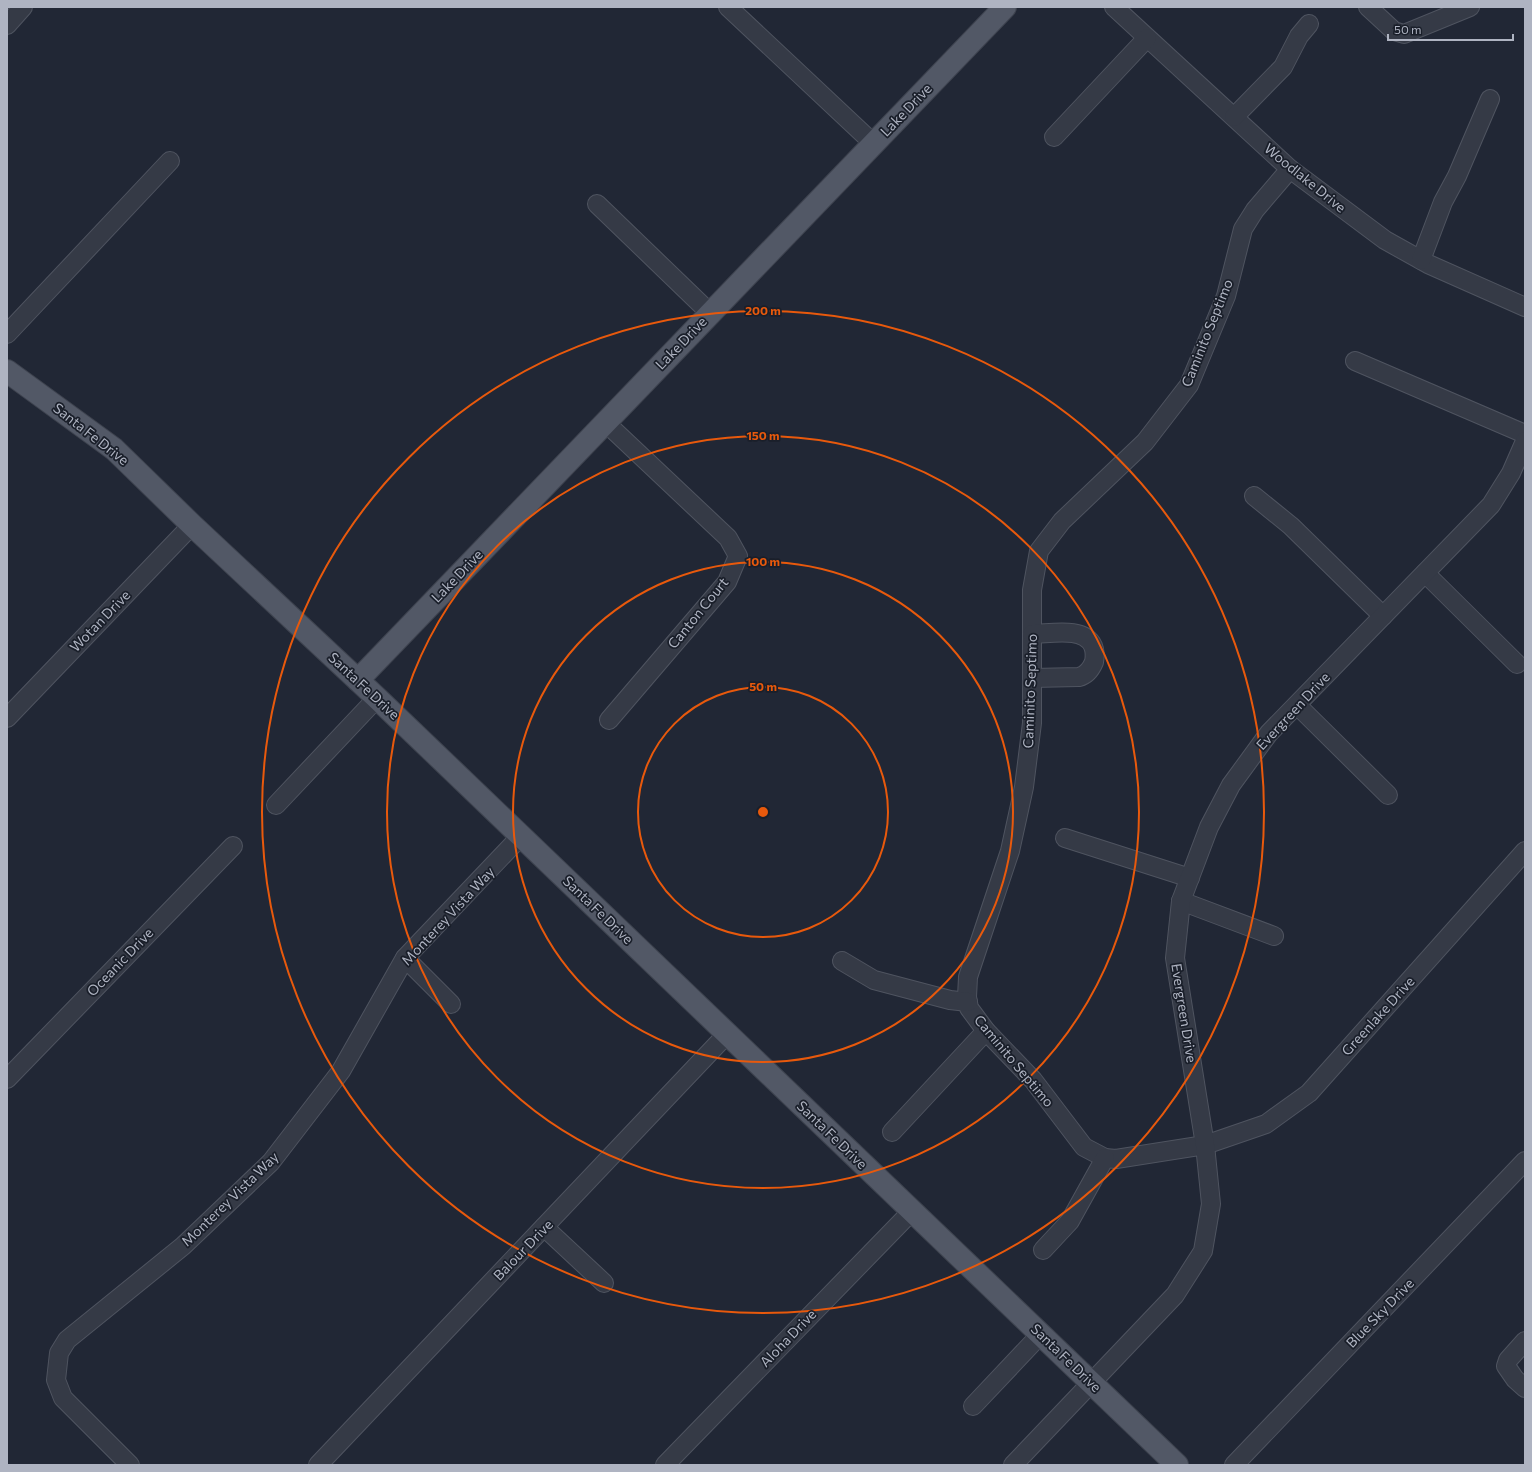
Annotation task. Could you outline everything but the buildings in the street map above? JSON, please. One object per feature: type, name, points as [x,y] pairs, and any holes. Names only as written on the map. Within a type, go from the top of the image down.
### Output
[{"type":"main road","name":"Lake Drive","points":[[358,680],[1005,7]]},
{"type":"main road","name":"Santa Fe Drive","points":[[7,371],[114,449],[192,525],[377,698],[1176,1465]]},
{"type":"street","points":[[728,7],[874,144]]},
{"type":"street","name":"Woodlake Drive","points":[[1114,7],[1290,169],[1385,240],[1421,260],[1525,306]]},
{"type":"street","points":[[1377,10],[1394,31],[1404,34],[1470,7]]},
{"type":"street","points":[[1234,118],[1283,67],[1299,36],[1309,24]]},
{"type":"street","points":[[1054,137],[1147,38]]},
{"type":"street","points":[[1421,260],[1443,202],[1460,169],[1490,100]]},
{"type":"street","points":[[7,334],[170,161]]},
{"type":"street","name":"Caminito Septimo","points":[[1105,1158],[1084,1146],[1033,1080],[986,1031],[969,1008],[968,1002],[968,978],[1010,851],[1024,787],[1032,723],[1032,590],[1039,551],[1062,521],[1145,442],[1189,385],[1226,296],[1243,229],[1255,210],[1290,169]]},
{"type":"street","points":[[597,204],[710,313]]},
{"type":"street","points":[[1355,361],[1525,434]]},
{"type":"street","name":"Canton Court","points":[[605,422],[728,538],[738,556],[727,582],[609,720]]},
{"type":"street","name":"Evergreen Drive","points":[[1013,1465],[1175,1295],[1203,1251],[1211,1204],[1205,1145],[1174,958],[1181,901],[1208,827],[1230,785],[1269,733],[1491,505],[1511,473],[1525,441]]},
{"type":"street","points":[[1254,496],[1291,526],[1383,616]]},
{"type":"street","name":"Wotan Drive","points":[[7,718],[192,525]]},
{"type":"street","points":[[1425,573],[1517,664]]},
{"type":"street","points":[[1032,634],[1077,633],[1088,638],[1094,651],[1093,664],[1085,675],[1079,677],[1032,678]]},
{"type":"street","points":[[276,805],[377,698]]},
{"type":"street","points":[[1297,704],[1388,796]]},
{"type":"street","name":"Monterey Vista Way","points":[[130,1465],[63,1398],[56,1380],[59,1354],[67,1340],[183,1246],[271,1162],[341,1071],[405,958],[521,836]]},
{"type":"street","points":[[1065,838],[1190,878]]},
{"type":"street","name":"Oceanic Drive","points":[[7,1079],[233,846]]},
{"type":"street","name":"Greenlake Drive","points":[[1205,1145],[1266,1124],[1309,1093],[1525,851]]},
{"type":"street","points":[[1181,901],[1274,936]]},
{"type":"street","points":[[405,958],[451,1004]]},
{"type":"street","points":[[842,961],[874,980],[950,1000],[968,1002]]},
{"type":"street","points":[[892,1132],[986,1031]]},
{"type":"street","name":"Balour Drive","points":[[318,1465],[727,1034]]},
{"type":"street","points":[[1043,1250],[1070,1221],[1105,1158],[1116,1159],[1205,1145]]},
{"type":"street","name":"Blue Sky Drive","points":[[1234,1465],[1525,1161]]},
{"type":"street","name":"Aloha Drive","points":[[665,1465],[912,1210]]},
{"type":"street","points":[[544,1227],[604,1283]]},
{"type":"street","points":[[973,1406],[1041,1334]]},
{"type":"street","points":[[1525,1341],[1508,1360],[1506,1366],[1515,1379],[1525,1388]]}]
